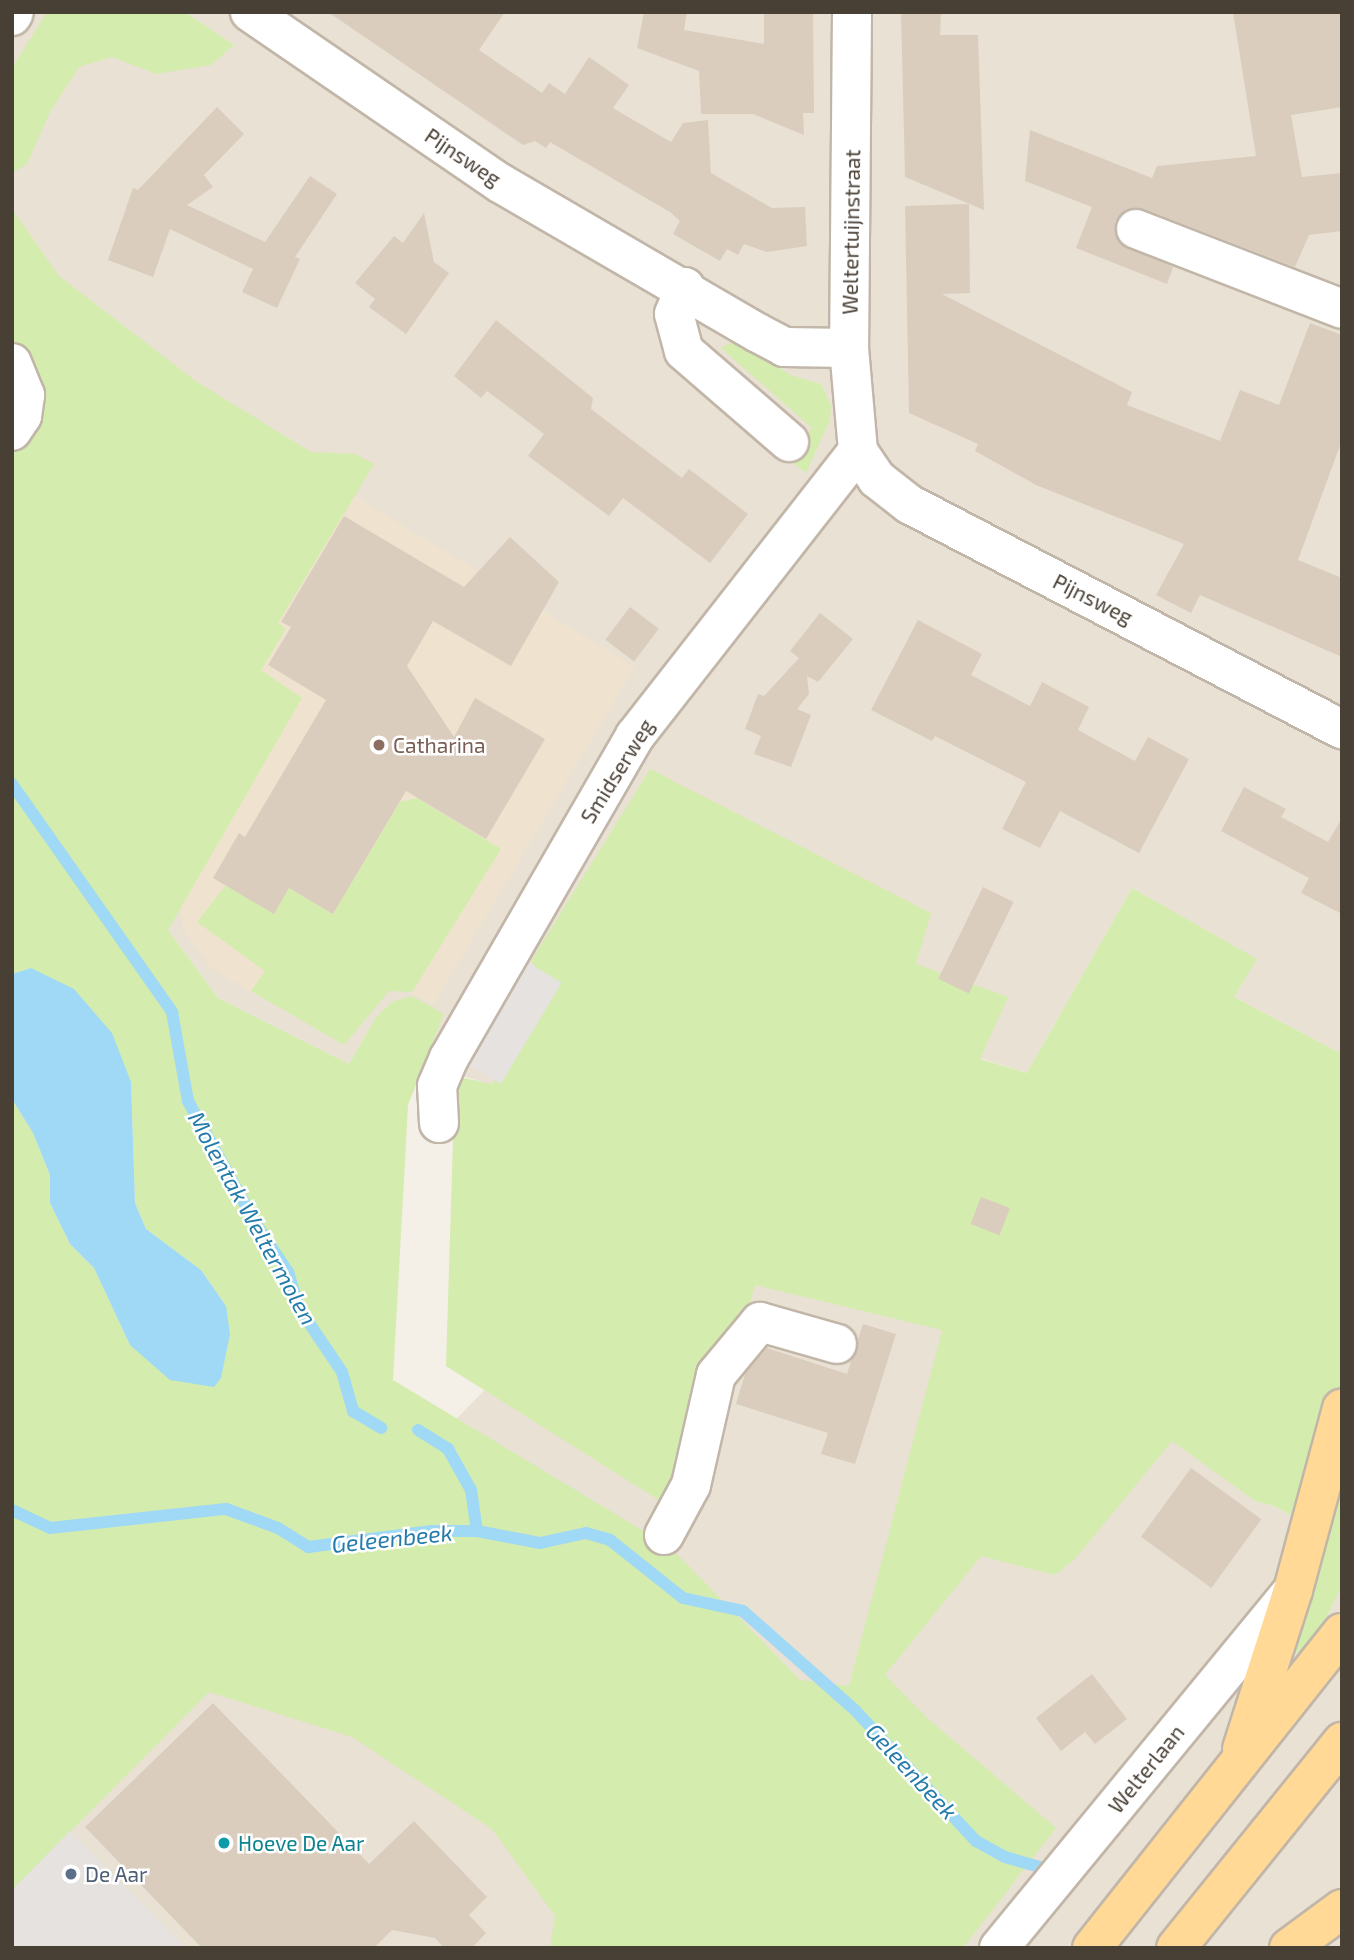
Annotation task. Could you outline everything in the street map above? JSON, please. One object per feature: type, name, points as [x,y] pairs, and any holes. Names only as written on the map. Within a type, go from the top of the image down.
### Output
[{"type":"main road","points":[[1235,1772],[1293,1590],[1342,1409]]},
{"type":"main road","points":[[1092,1948],[1235,1772],[1342,1633]]},
{"type":"main road","points":[[1176,1948],[1325,1773],[1342,1742]]},
{"type":"main road","points":[[1289,1948],[1342,1909]]},
{"type":"street","name":"Pijnsweg","points":[[250,12],[500,183],[784,347],[849,348]]},
{"type":"street","name":"Weltertuijnstraat","points":[[852,12],[849,348],[858,452]]},
{"type":"street","points":[[1136,229],[1342,309]]},
{"type":"street","points":[[685,288],[674,314],[684,351],[789,442]]},
{"type":"street","points":[[12,363],[24,395],[22,416],[12,431]]},
{"type":"street","name":"Pijnsweg","points":[[858,452],[877,480],[909,504],[1342,729]]},
{"type":"street","name":"Smidserweg","points":[[439,1123],[437,1086],[449,1058],[635,736],[858,452]]},
{"type":"street","points":[[664,1535],[691,1485],[716,1375],[760,1322],[837,1344]]},
{"type":"street","name":"Welterlaan","points":[[999,1948],[1293,1590]]},
{"type":"shaded area","points":[[12,12],[1342,12],[1342,1054],[1234,997],[1256,959],[1132,888],[1027,1073],[980,1058],[549,986],[492,1085],[424,1064],[444,1014],[376,1017],[349,1064],[218,998],[12,718]]},
{"type":"shaded area","name":"Catharina","points":[[328,480],[635,667],[433,1005],[402,988],[389,991],[372,1005],[344,1045],[212,969],[183,929],[168,774]]},
{"type":"shaded area","points":[[524,960],[562,983],[501,1084],[463,1061]]},
{"type":"shaded area","points":[[668,1201],[1089,1357],[1255,1501],[1274,1506],[1323,1533],[1320,1631],[1342,1585],[1342,1948],[12,1948],[12,1845],[368,1510]]},
{"type":"shaded area","name":"De Aar","points":[[70,1831],[186,1948],[12,1948],[12,1890]]},
{"type":"green space","points":[[47,12],[185,12],[234,45],[211,65],[156,74],[112,57],[79,67],[50,112],[27,164],[12,173],[12,68]]},
{"type":"green space","points":[[12,209],[59,276],[197,382],[311,452],[356,454],[374,464],[278,623],[286,629],[261,670],[302,698],[168,930],[218,998],[349,1064],[376,1017],[392,1002],[412,996],[444,1014],[408,1105],[393,1380],[670,1547],[800,1680],[849,1686],[942,1330],[755,1285],[692,1521],[446,1366],[455,1076],[492,1084],[549,986],[531,961],[650,769],[931,913],[916,964],[1008,997],[980,1059],[1027,1073],[1132,888],[1257,959],[1234,997],[1342,1054],[1342,1585],[1320,1631],[1301,1655],[1290,1648],[1323,1533],[1274,1506],[1255,1501],[1172,1441],[1075,1559],[1055,1575],[981,1556],[885,1675],[926,1717],[1056,1828],[963,1948],[550,1948],[555,1916],[492,1829],[352,1737],[209,1692],[12,1890],[12,1099],[33,1133],[50,1175],[50,1203],[70,1244],[94,1268],[130,1345],[226,1306],[201,1270],[146,1229],[135,1203],[131,1082],[31,968],[12,974]]},
{"type":"green space","points":[[738,339],[790,375],[821,384],[831,405],[830,420],[806,473],[787,458],[812,428],[721,348]]},
{"type":"green space","points":[[417,798],[501,849],[412,992],[389,991],[344,1045],[251,991],[265,971],[197,922],[226,885],[274,914],[289,888],[333,914],[400,802]]},
{"type":"water","points":[[31,968],[74,989],[112,1033],[131,1082],[135,1203],[146,1229],[201,1270],[226,1306],[230,1334],[221,1378],[214,1387],[170,1380],[130,1345],[94,1268],[70,1244],[50,1203],[50,1175],[33,1133],[12,1099],[12,974]]},
{"type":"building","points":[[328,12],[505,12],[479,50],[542,93],[549,83],[565,94],[589,57],[629,85],[613,108],[671,142],[683,123],[708,120],[711,173],[772,208],[805,207],[807,246],[767,252],[744,244],[738,255],[727,249],[720,261],[673,234],[680,221],[670,212],[550,142],[546,148],[535,141],[523,145]]},
{"type":"building","points":[[644,12],[687,12],[684,30],[764,44],[764,12],[813,12],[814,113],[803,113],[804,135],[753,114],[701,114],[699,71],[637,48]]},
{"type":"building","points":[[901,12],[941,12],[940,35],[978,35],[984,210],[905,177]]},
{"type":"building","points":[[1233,12],[1342,12],[1342,107],[1291,115],[1302,177],[1342,173],[1342,231],[1309,235],[1295,267],[1144,209],[1123,212],[1115,222],[1119,242],[1173,267],[1167,284],[1076,248],[1092,207],[1025,181],[1030,130],[1152,178],[1157,166],[1256,156]]},
{"type":"building","points":[[217,107],[244,134],[204,175],[213,187],[187,205],[265,242],[310,176],[337,194],[295,257],[300,259],[277,308],[242,292],[253,269],[170,229],[153,277],[108,260],[133,188],[138,190]]},
{"type":"building","points":[[969,204],[970,293],[942,294],[1132,392],[1127,405],[1220,441],[1240,390],[1279,405],[1310,323],[1342,335],[1342,440],[1298,560],[1342,578],[1342,657],[1200,595],[1191,613],[1156,595],[1184,544],[1036,485],[975,451],[978,444],[909,413],[905,206]]},
{"type":"building","points":[[424,213],[434,262],[449,273],[406,334],[369,307],[375,299],[355,283],[394,236],[403,243]]},
{"type":"building","points":[[496,320],[593,398],[591,409],[682,478],[689,469],[748,514],[710,563],[623,498],[609,516],[528,456],[544,434],[487,391],[481,398],[454,376]]},
{"type":"building","points":[[344,516],[464,587],[510,537],[559,582],[511,666],[433,621],[407,666],[454,737],[475,698],[545,739],[486,839],[406,791],[333,914],[289,888],[274,914],[213,878],[239,833],[245,837],[326,700],[268,665],[291,627],[281,622]]},
{"type":"building","points":[[630,607],[659,629],[634,661],[605,640]]},
{"type":"building","points":[[820,613],[853,639],[818,682],[807,676],[809,694],[797,709],[811,715],[791,767],[754,754],[761,736],[745,729],[758,694],[764,696],[799,658],[790,651]]},
{"type":"building","points":[[918,620],[982,654],[971,675],[1030,706],[1042,682],[1089,707],[1078,730],[1135,761],[1148,737],[1189,759],[1139,853],[1060,811],[1040,848],[1002,829],[1026,782],[935,736],[932,741],[871,710]]},
{"type":"building","points":[[1244,787],[1286,809],[1281,817],[1328,842],[1342,818],[1342,914],[1301,893],[1309,878],[1221,831]]},
{"type":"building","points":[[983,887],[1014,902],[969,994],[938,979]]},
{"type":"building","points":[[981,1197],[1010,1208],[1000,1235],[971,1224]]},
{"type":"building","points":[[863,1324],[896,1334],[855,1464],[821,1454],[828,1433],[736,1404],[745,1374],[767,1348],[847,1374]]},
{"type":"building","points":[[1191,1468],[1261,1519],[1211,1588],[1141,1537]]},
{"type":"building","points":[[1092,1674],[1127,1719],[1095,1744],[1085,1732],[1061,1751],[1036,1718]]},
{"type":"building","name":"Hoeve De Aar","points":[[213,1703],[369,1864],[414,1821],[487,1897],[469,1915],[486,1933],[472,1948],[444,1948],[435,1938],[392,1930],[374,1948],[202,1948],[85,1827]]},
{"type":"waterway","name":"Molentak Weltermolen","points":[[12,784],[172,1012],[188,1101],[256,1224],[288,1272],[299,1308],[342,1372],[353,1411],[381,1428]]},
{"type":"waterway","name":"Molentak Weltermolen","points":[[418,1430],[448,1449],[471,1490],[477,1531]]},
{"type":"waterway","name":"Geleenbeek","points":[[12,1510],[50,1528],[226,1509],[278,1528],[308,1547],[432,1531],[477,1531],[540,1543],[586,1533],[610,1540],[683,1598],[743,1611],[855,1710],[976,1841],[1005,1857],[1040,1867]]},
{"type":"place","name":"Catharina","points":[[379,745]]},
{"type":"place","name":"Hoeve De Aar","points":[[224,1843]]},
{"type":"place","name":"De Aar","points":[[71,1874]]}]
